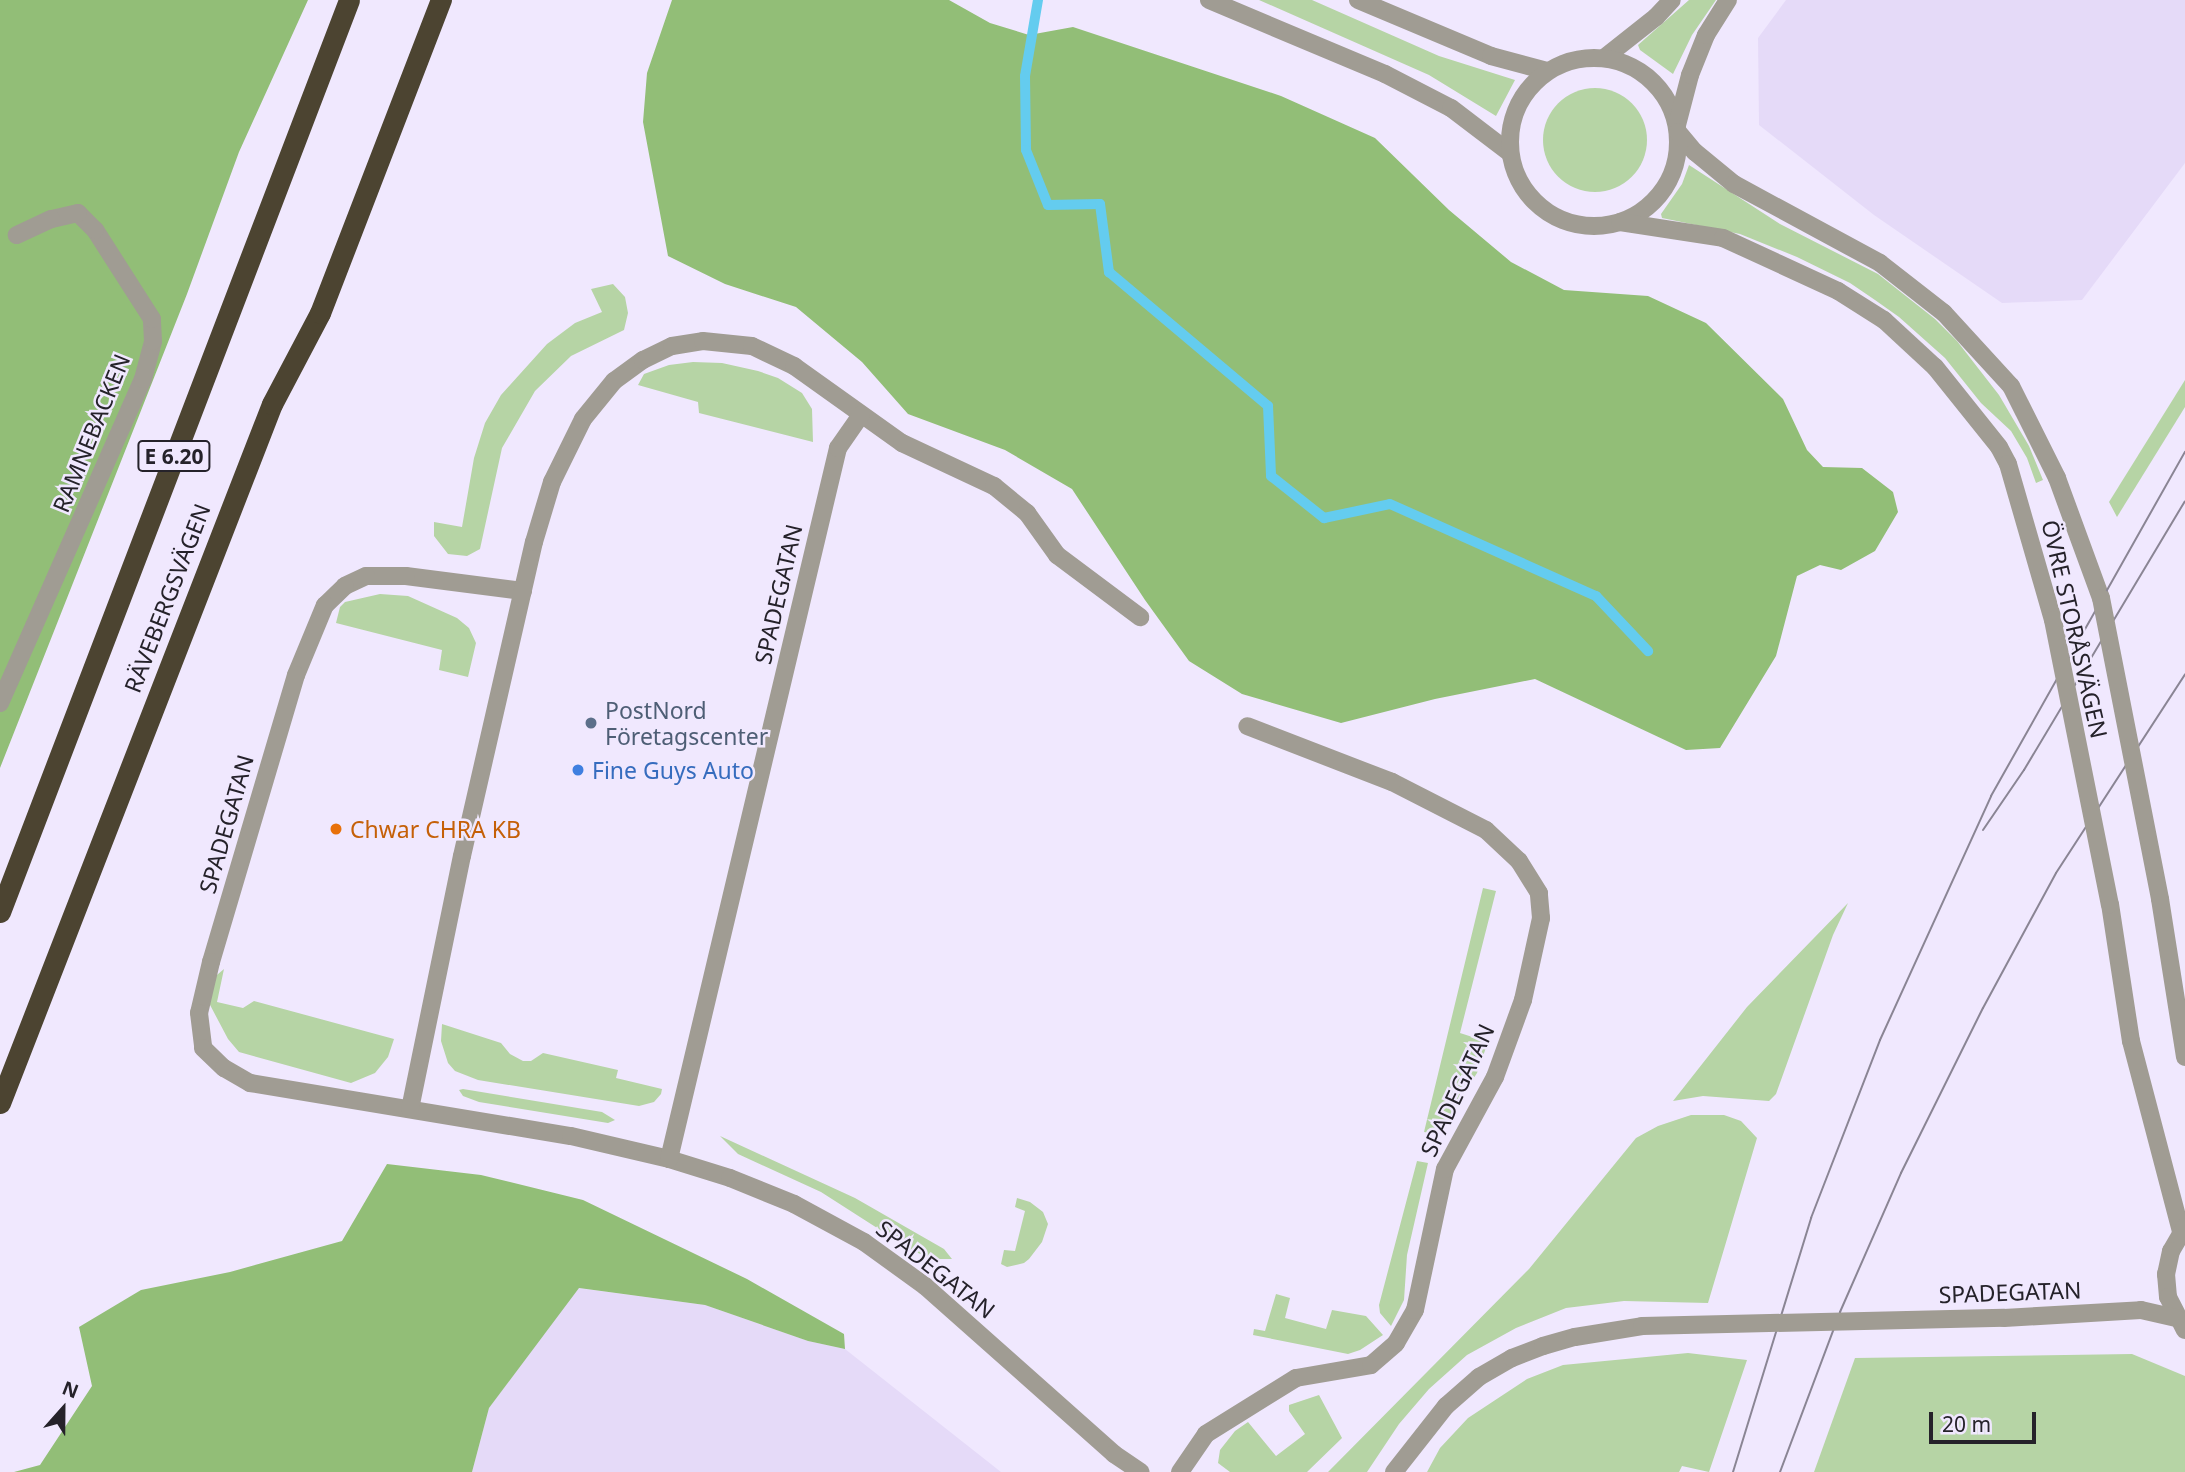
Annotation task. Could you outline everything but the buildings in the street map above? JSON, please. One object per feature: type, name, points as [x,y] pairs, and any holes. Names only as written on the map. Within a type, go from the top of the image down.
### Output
[{"type":"highway","name":"RÄVEBERGSVÄGEN","points":[[0,912],[349,0]]},
{"type":"highway","name":"RÄVEBERGSVÄGEN","points":[[0,1102],[272,404],[320,313],[441,0]]},
{"type":"highway","points":[[434,21],[455,0]]},
{"type":"street","points":[[1209,0],[1385,74],[1451,108],[1510,153]]},
{"type":"street","points":[[1358,0],[1491,56],[1547,71]]},
{"type":"street","points":[[1604,58],[1656,17],[1672,0]]},
{"type":"street","points":[[1677,129],[1690,75],[1706,35],[1728,0]]},
{"type":"street","points":[[1584,58],[1604,58],[1625,63],[1659,88],[1670,105],[1677,129],[1678,155],[1671,177],[1658,197],[1640,212],[1620,222],[1595,226],[1571,223],[1548,213],[1530,197],[1517,176],[1510,153],[1512,121],[1525,93],[1547,71],[1584,58]]},
{"type":"street","name":"ÖVRE STORÅSVÄGEN","points":[[1677,129],[1695,152],[1734,184],[1880,263],[1944,313],[2011,386],[2048,460],[2101,598],[2160,899],[2185,1057]]},
{"type":"street","name":"RAMNEBACKEN","points":[[0,703],[143,379],[153,341],[152,319],[95,230],[78,213],[51,219],[17,235]]},
{"type":"street","name":"ÖVRE STORÅSVÄGEN","points":[[1620,222],[1723,238],[1838,290],[1884,320],[1935,367],[1987,428],[2008,464],[2053,620],[2109,904],[2131,1041],[2183,1229]]},
{"type":"street","points":[[410,1109],[462,856],[523,591],[552,482],[583,419],[614,381],[643,360],[672,346],[703,341],[752,346],[794,366],[902,443],[995,486],[1027,513],[1057,555],[1140,617]]},
{"type":"street","name":"SPADEGATAN","points":[[669,1159],[838,448],[861,415]]},
{"type":"street","name":"SPADEGATAN","points":[[523,591],[406,576],[366,576],[345,586],[326,605],[296,675],[211,962],[199,1013],[202,1048],[224,1068],[250,1083],[570,1136],[669,1159],[730,1178],[794,1204],[864,1242],[925,1286],[1114,1454],[1141,1472]]},
{"type":"street","name":"SPADEGATAN","points":[[1180,1472],[1206,1434],[1296,1378],[1371,1365],[1396,1343],[1415,1310],[1445,1169],[1495,1077],[1523,1000],[1541,918],[1539,893],[1519,861],[1486,830],[1392,782],[1247,726]]},
{"type":"street","name":"SPADEGATAN","points":[[2181,1324],[2168,1297],[2166,1274],[2171,1251],[2183,1229]]},
{"type":"street","name":"SPADEGATAN","points":[[1394,1472],[1446,1406],[1490,1370],[1512,1358],[1574,1337],[1642,1326],[2004,1318],[2141,1310],[2181,1324]]},
{"type":"shaded area","points":[[1786,0],[2185,0],[2185,163],[2082,300],[2002,303],[1874,215],[1759,125],[1758,38]]},
{"type":"shaded area","points":[[578,1288],[705,1305],[808,1341],[845,1349],[1001,1472],[472,1472],[489,1408]]},
{"type":"green space","points":[[0,0],[308,0],[239,152],[187,294],[0,768]]},
{"type":"green space","points":[[672,0],[949,0],[990,23],[1029,35],[1073,27],[1281,96],[1375,138],[1449,210],[1511,262],[1564,290],[1648,296],[1706,323],[1783,399],[1807,450],[1823,467],[1862,468],[1893,492],[1898,512],[1875,551],[1841,570],[1820,565],[1797,576],[1776,656],[1720,748],[1686,750],[1535,679],[1435,699],[1341,723],[1242,694],[1189,661],[1072,489],[1005,450],[908,414],[862,362],[796,307],[725,284],[668,256],[643,122],[647,73]]},
{"type":"green space","points":[[1259,0],[1312,0],[1439,56],[1515,80],[1496,116],[1429,75]]},
{"type":"green space","points":[[1689,0],[1716,0],[1692,35],[1673,74],[1640,50],[1638,45]]},
{"type":"green space","points":[[1595,88],[1615,92],[1632,103],[1643,120],[1647,140],[1643,160],[1632,177],[1615,188],[1595,192],[1575,188],[1558,177],[1547,160],[1543,140],[1547,120],[1558,103],[1575,92]]},
{"type":"green space","points":[[1689,165],[1780,224],[1878,274],[1935,319],[1957,341],[1999,395],[2029,446],[2043,480],[2036,483],[2027,458],[2011,431],[1981,403],[1945,358],[1899,317],[1875,300],[1850,283],[1797,257],[1740,234],[1662,218],[1661,214],[1682,184]]},
{"type":"green space","points":[[613,284],[625,297],[628,313],[624,330],[571,356],[535,391],[502,448],[480,549],[467,556],[448,554],[434,536],[434,522],[462,527],[474,458],[485,423],[501,395],[547,344],[575,323],[602,312],[591,289]]},
{"type":"green space","points":[[722,363],[758,371],[778,378],[802,393],[812,409],[813,442],[699,413],[698,402],[638,385],[644,374],[669,365]]},
{"type":"green space","points":[[2185,380],[2185,407],[2117,517],[2109,502]]},
{"type":"green space","points":[[380,594],[408,596],[457,618],[469,628],[476,643],[468,677],[439,670],[442,650],[336,623],[340,607],[345,602]]},
{"type":"green space","points":[[1483,888],[1496,891],[1460,1033],[1488,1042],[1477,1073],[1442,1127],[1436,1134],[1424,1132]]},
{"type":"green space","points":[[1848,903],[1833,935],[1776,1094],[1769,1101],[1703,1096],[1673,1101],[1747,1007]]},
{"type":"green space","points":[[224,969],[217,1002],[243,1008],[254,1001],[394,1039],[388,1057],[375,1073],[351,1083],[239,1052],[228,1039],[209,1003],[211,980]]},
{"type":"green space","points":[[442,1024],[501,1043],[510,1054],[523,1061],[531,1061],[543,1053],[618,1070],[616,1078],[662,1089],[661,1094],[654,1102],[639,1106],[478,1080],[455,1071],[448,1063],[441,1041]]},
{"type":"green space","points":[[459,1090],[602,1112],[615,1120],[608,1123],[479,1102],[463,1096]]},
{"type":"green space","points":[[1691,1115],[1724,1115],[1741,1121],[1757,1138],[1708,1303],[1624,1301],[1566,1308],[1516,1328],[1467,1355],[1429,1389],[1399,1424],[1367,1472],[1328,1472],[1529,1269],[1636,1138],[1658,1126]]},
{"type":"green space","points":[[720,1136],[855,1198],[944,1249],[952,1259],[933,1259],[913,1251],[821,1192],[738,1154]]},
{"type":"green space","points":[[1417,1161],[1428,1163],[1407,1255],[1404,1300],[1391,1326],[1380,1313],[1379,1305]]},
{"type":"green space","points":[[387,1164],[481,1175],[583,1200],[747,1279],[844,1334],[845,1349],[808,1341],[705,1305],[579,1288],[489,1408],[472,1472],[14,1472],[40,1465],[92,1386],[79,1327],[141,1290],[230,1272],[342,1241]]},
{"type":"green space","points":[[1017,1198],[1030,1202],[1043,1212],[1048,1224],[1042,1242],[1029,1259],[1007,1267],[1001,1264],[1004,1250],[1015,1251],[1025,1211],[1015,1207]]},
{"type":"green space","points":[[1276,1294],[1290,1298],[1285,1318],[1326,1329],[1332,1310],[1366,1316],[1383,1335],[1360,1350],[1348,1354],[1253,1335],[1254,1329],[1265,1331]]},
{"type":"green space","points":[[1688,1353],[1747,1360],[1709,1472],[1682,1466],[1679,1472],[1427,1472],[1440,1448],[1468,1418],[1527,1379],[1563,1365]]},
{"type":"green space","points":[[2132,1354],[2185,1376],[2185,1472],[1814,1472],[1855,1358]]},
{"type":"green space","points":[[1319,1395],[1342,1438],[1307,1472],[1230,1472],[1218,1463],[1220,1450],[1235,1431],[1248,1422],[1276,1456],[1305,1434],[1289,1411],[1289,1405]]},
{"type":"waterway","points":[[1038,0],[1025,76],[1026,150],[1048,205],[1100,204],[1109,272],[1268,406],[1271,476],[1324,518],[1390,504],[1596,596],[1648,651]]},
{"type":"tram line","points":[[1733,1472],[1811,1218],[1880,1040],[1991,796],[2185,452]]},
{"type":"tram line","points":[[1983,830],[2024,770],[2185,501]]},
{"type":"tram line","points":[[1780,1472],[1840,1312],[1901,1173],[1983,1008],[2056,873],[2185,674]]},
{"type":"place","name":"PostNord Företagscenter","points":[[591,723]]},
{"type":"place","name":"Fine Guys Auto","points":[[578,770]]},
{"type":"place","name":"Chwar CHRA KB","points":[[336,829]]}]
